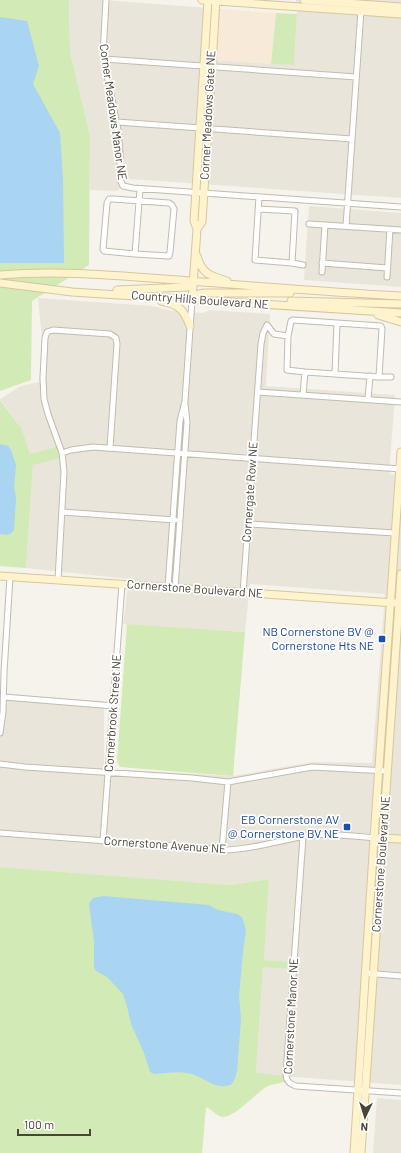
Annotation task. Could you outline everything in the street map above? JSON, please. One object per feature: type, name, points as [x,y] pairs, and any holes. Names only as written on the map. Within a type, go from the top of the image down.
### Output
[{"type":"street","name":"Corner Meadows Manor NE","points":[[106,0],[103,46],[104,59],[120,142],[121,183],[127,187],[140,189],[401,207]]},
{"type":"street","points":[[202,0],[286,3],[361,8],[401,7]]},
{"type":"street","name":"Corner Meadows Gate NE","points":[[192,300],[197,229],[194,221],[203,129],[212,0]]},
{"type":"street","points":[[304,0],[401,14]]},
{"type":"street","points":[[346,226],[361,8]]},
{"type":"street","points":[[104,59],[356,77]]},
{"type":"street","points":[[117,122],[352,139]]},
{"type":"street","name":"Corner Meadows Gate NE","points":[[197,229],[202,222],[203,129]]},
{"type":"street","points":[[135,254],[140,189]]},
{"type":"street","points":[[259,197],[255,260],[303,264]]},
{"type":"street","points":[[113,199],[169,203],[172,205],[174,209],[169,256],[135,254],[106,252],[103,249],[107,200],[113,199]]},
{"type":"street","points":[[258,208],[295,211],[292,263]]},
{"type":"street","points":[[309,224],[401,230]]},
{"type":"street","points":[[322,272],[325,225]]},
{"type":"street","points":[[387,277],[390,229]]},
{"type":"street","points":[[195,252],[199,263],[205,272],[216,278],[242,285]]},
{"type":"street","points":[[322,263],[387,268]]},
{"type":"street","name":"Country Hills Boulevard NE","points":[[0,274],[74,274],[401,296]]},
{"type":"street","points":[[93,293],[105,291],[187,287],[193,281]]},
{"type":"street","name":"Country Hills Boulevard NE","points":[[0,283],[34,288],[93,293],[360,310],[401,314]]},
{"type":"street","points":[[171,588],[180,520],[180,421],[185,401],[192,300],[195,295],[204,293],[341,293]]},
{"type":"street","points":[[135,296],[168,302],[177,306],[183,311],[190,326]]},
{"type":"street","points":[[251,303],[287,301],[401,304]]},
{"type":"street","points":[[360,310],[401,322]]},
{"type":"street","points":[[379,377],[381,326],[291,321],[288,336],[287,370],[334,374],[379,377],[391,377]]},
{"type":"street","points":[[334,374],[337,323]]},
{"type":"street","name":"Cornergate Row NE","points":[[243,593],[261,344],[263,333],[267,325],[274,334],[288,336]]},
{"type":"street","points":[[58,580],[64,477],[62,453],[48,414],[43,391],[45,338],[47,332],[110,334],[116,338],[110,448]]},
{"type":"street","points":[[303,395],[305,372]]},
{"type":"street","points":[[368,399],[370,376]]},
{"type":"street","points":[[258,392],[401,402]]},
{"type":"street","points":[[62,453],[86,448],[110,448],[400,469]]},
{"type":"street","name":"Cornerstone Boulevard NE","points":[[354,1153],[357,1090],[401,452]]},
{"type":"street","points":[[171,588],[172,520],[181,454]]},
{"type":"street","points":[[62,512],[180,520]]},
{"type":"street","points":[[248,524],[395,534]]},
{"type":"street","name":"Cornerstone Boulevard NE","points":[[361,1153],[401,574]]},
{"type":"street","name":"Cornerstone Boulevard NE","points":[[0,576],[390,603]]},
{"type":"street","points":[[0,733],[4,697],[10,577]]},
{"type":"street","name":"Cornerbrook Street NE","points":[[103,841],[122,584]]},
{"type":"street","points":[[390,603],[400,604]]},
{"type":"street","points":[[4,697],[114,706]]},
{"type":"street","points":[[0,764],[228,782],[312,766],[388,770]]},
{"type":"street","points":[[222,850],[228,782]]},
{"type":"street","name":"Cornerstone Avenue NE","points":[[0,833],[222,850],[250,848],[303,837],[336,834],[401,839]]},
{"type":"street","name":"Cornerstone Manor NE","points":[[303,837],[286,1076],[290,1083],[296,1086],[401,1093]]},
{"type":"street","points":[[365,974],[401,976]]},
{"type":"shaded area","points":[[69,0],[103,0],[221,9],[215,60],[294,65],[297,14],[296,0],[401,0],[401,198],[129,179],[117,191],[90,190],[90,136],[70,52]]},
{"type":"shaded area","points":[[221,9],[276,13],[271,64],[215,60]]},
{"type":"shaded area","points":[[309,206],[401,213],[401,287],[304,280]]},
{"type":"shaded area","points":[[38,298],[152,306],[173,311],[203,313],[209,310],[270,314],[266,386],[395,395],[389,474],[401,475],[401,1085],[256,1074],[263,966],[293,969],[294,962],[264,960],[269,879],[231,885],[0,867],[0,695],[104,701],[104,769],[233,776],[312,762],[372,763],[385,594],[250,584],[245,632],[123,624],[129,579],[26,568],[33,464],[62,457],[59,446],[30,454],[22,429],[0,399],[21,386],[39,382],[42,339]]},
{"type":"shaded area","points":[[377,1098],[401,1100],[401,1153],[373,1153]]},
{"type":"green space","points":[[0,0],[69,0],[70,52],[90,136],[89,265],[32,301],[31,380],[0,391]]},
{"type":"green space","points":[[276,13],[297,14],[294,65],[271,64]]},
{"type":"green space","points":[[0,400],[22,429],[30,454],[59,446],[62,457],[33,465],[26,568],[0,566]]},
{"type":"green space","points":[[127,624],[245,632],[233,776],[120,767],[117,762]]},
{"type":"green space","points":[[0,867],[231,885],[269,879],[264,960],[294,962],[294,969],[263,967],[256,1073],[286,1076],[288,1081],[266,1087],[239,1110],[227,1116],[222,1117],[206,1107],[202,1153],[0,1153]]},
{"type":"water","points":[[0,17],[27,21],[39,66],[33,84],[60,133],[63,179],[64,263],[0,263]]},
{"type":"water","points":[[0,444],[8,446],[11,450],[16,465],[14,487],[16,498],[14,530],[8,535],[0,534]]},
{"type":"water","points":[[103,896],[209,905],[218,910],[237,914],[242,917],[246,930],[239,996],[241,1019],[237,1071],[232,1084],[226,1086],[215,1085],[193,1074],[183,1072],[155,1074],[150,1072],[144,1053],[131,1024],[123,994],[107,977],[96,971],[94,967],[94,941],[89,904],[93,898]]},
{"type":"place","name":"NB Cornerstone BV @ Cornerstone Hts NE","points":[[382,639]]},
{"type":"place","name":"EB Cornerstone AV @ Cornerstone BV NE","points":[[347,827]]}]
